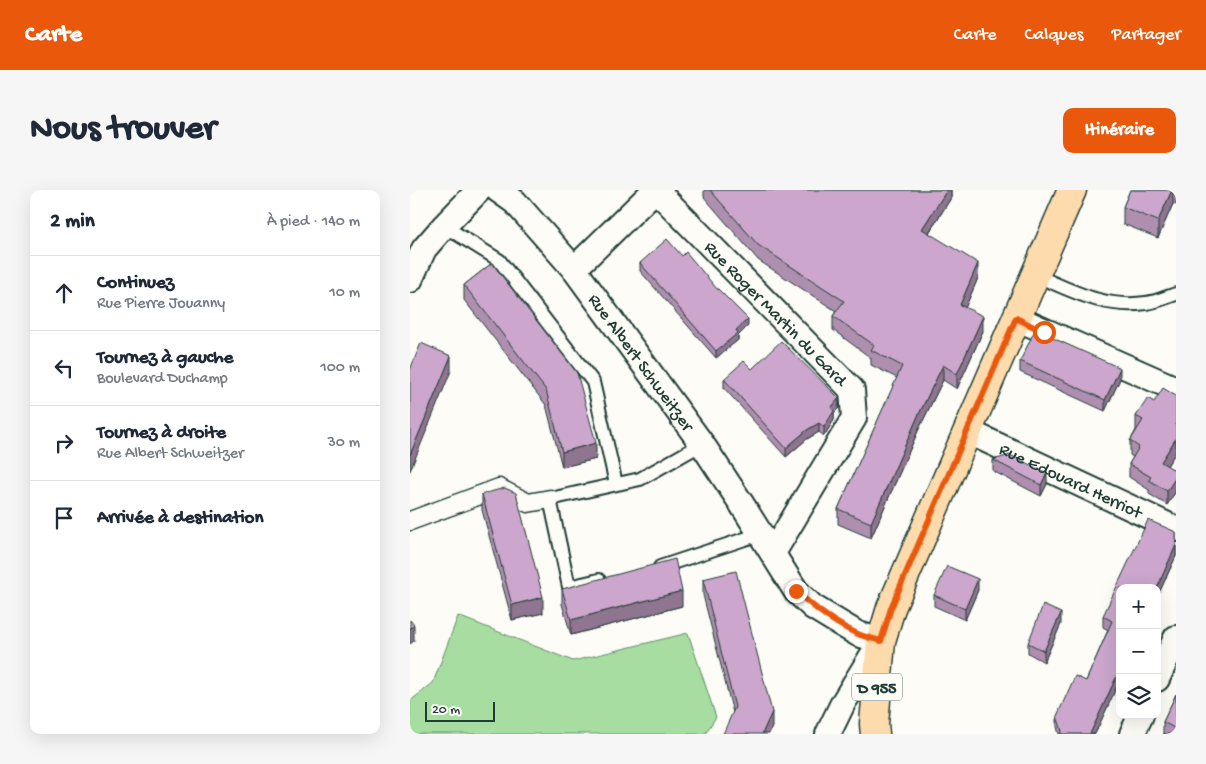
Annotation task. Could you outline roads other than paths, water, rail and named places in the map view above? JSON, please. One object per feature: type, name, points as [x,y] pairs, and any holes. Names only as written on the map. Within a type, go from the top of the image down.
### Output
[{"type":"main road","name":"D 955","points":[[875,734],[874,724],[881,641],[891,608],[1072,190]]},
{"type":"street","points":[[410,280],[424,249],[480,190]]},
{"type":"street","name":"Rue Albert Schweitzer","points":[[498,190],[515,202],[574,269],[702,444],[796,591],[814,608],[858,634],[881,641]]},
{"type":"street","points":[[574,269],[655,190]]},
{"type":"street","name":"Rue Roger Martin du Gard","points":[[655,190],[852,390],[854,418],[767,544]]},
{"type":"street","points":[[1016,318],[1176,390]]},
{"type":"street","name":"Rue Edouard Herriot","points":[[967,431],[1176,529]]},
{"type":"street","points":[[410,521],[499,488],[528,504],[550,499]]},
{"type":"street","points":[[1160,674],[1176,638]]},
{"type":"street","points":[[828,734],[843,704],[881,641]]},
{"type":"street","points":[[1132,734],[1139,719]]},
{"type":"lane","points":[[444,226],[499,260],[593,382],[616,484]]},
{"type":"lane","points":[[1035,275],[1097,301],[1121,305],[1148,303],[1176,294]]},
{"type":"lane","points":[[613,577],[569,586],[550,499],[640,479],[702,444]]},
{"type":"lane","points":[[646,570],[767,544]]}]
